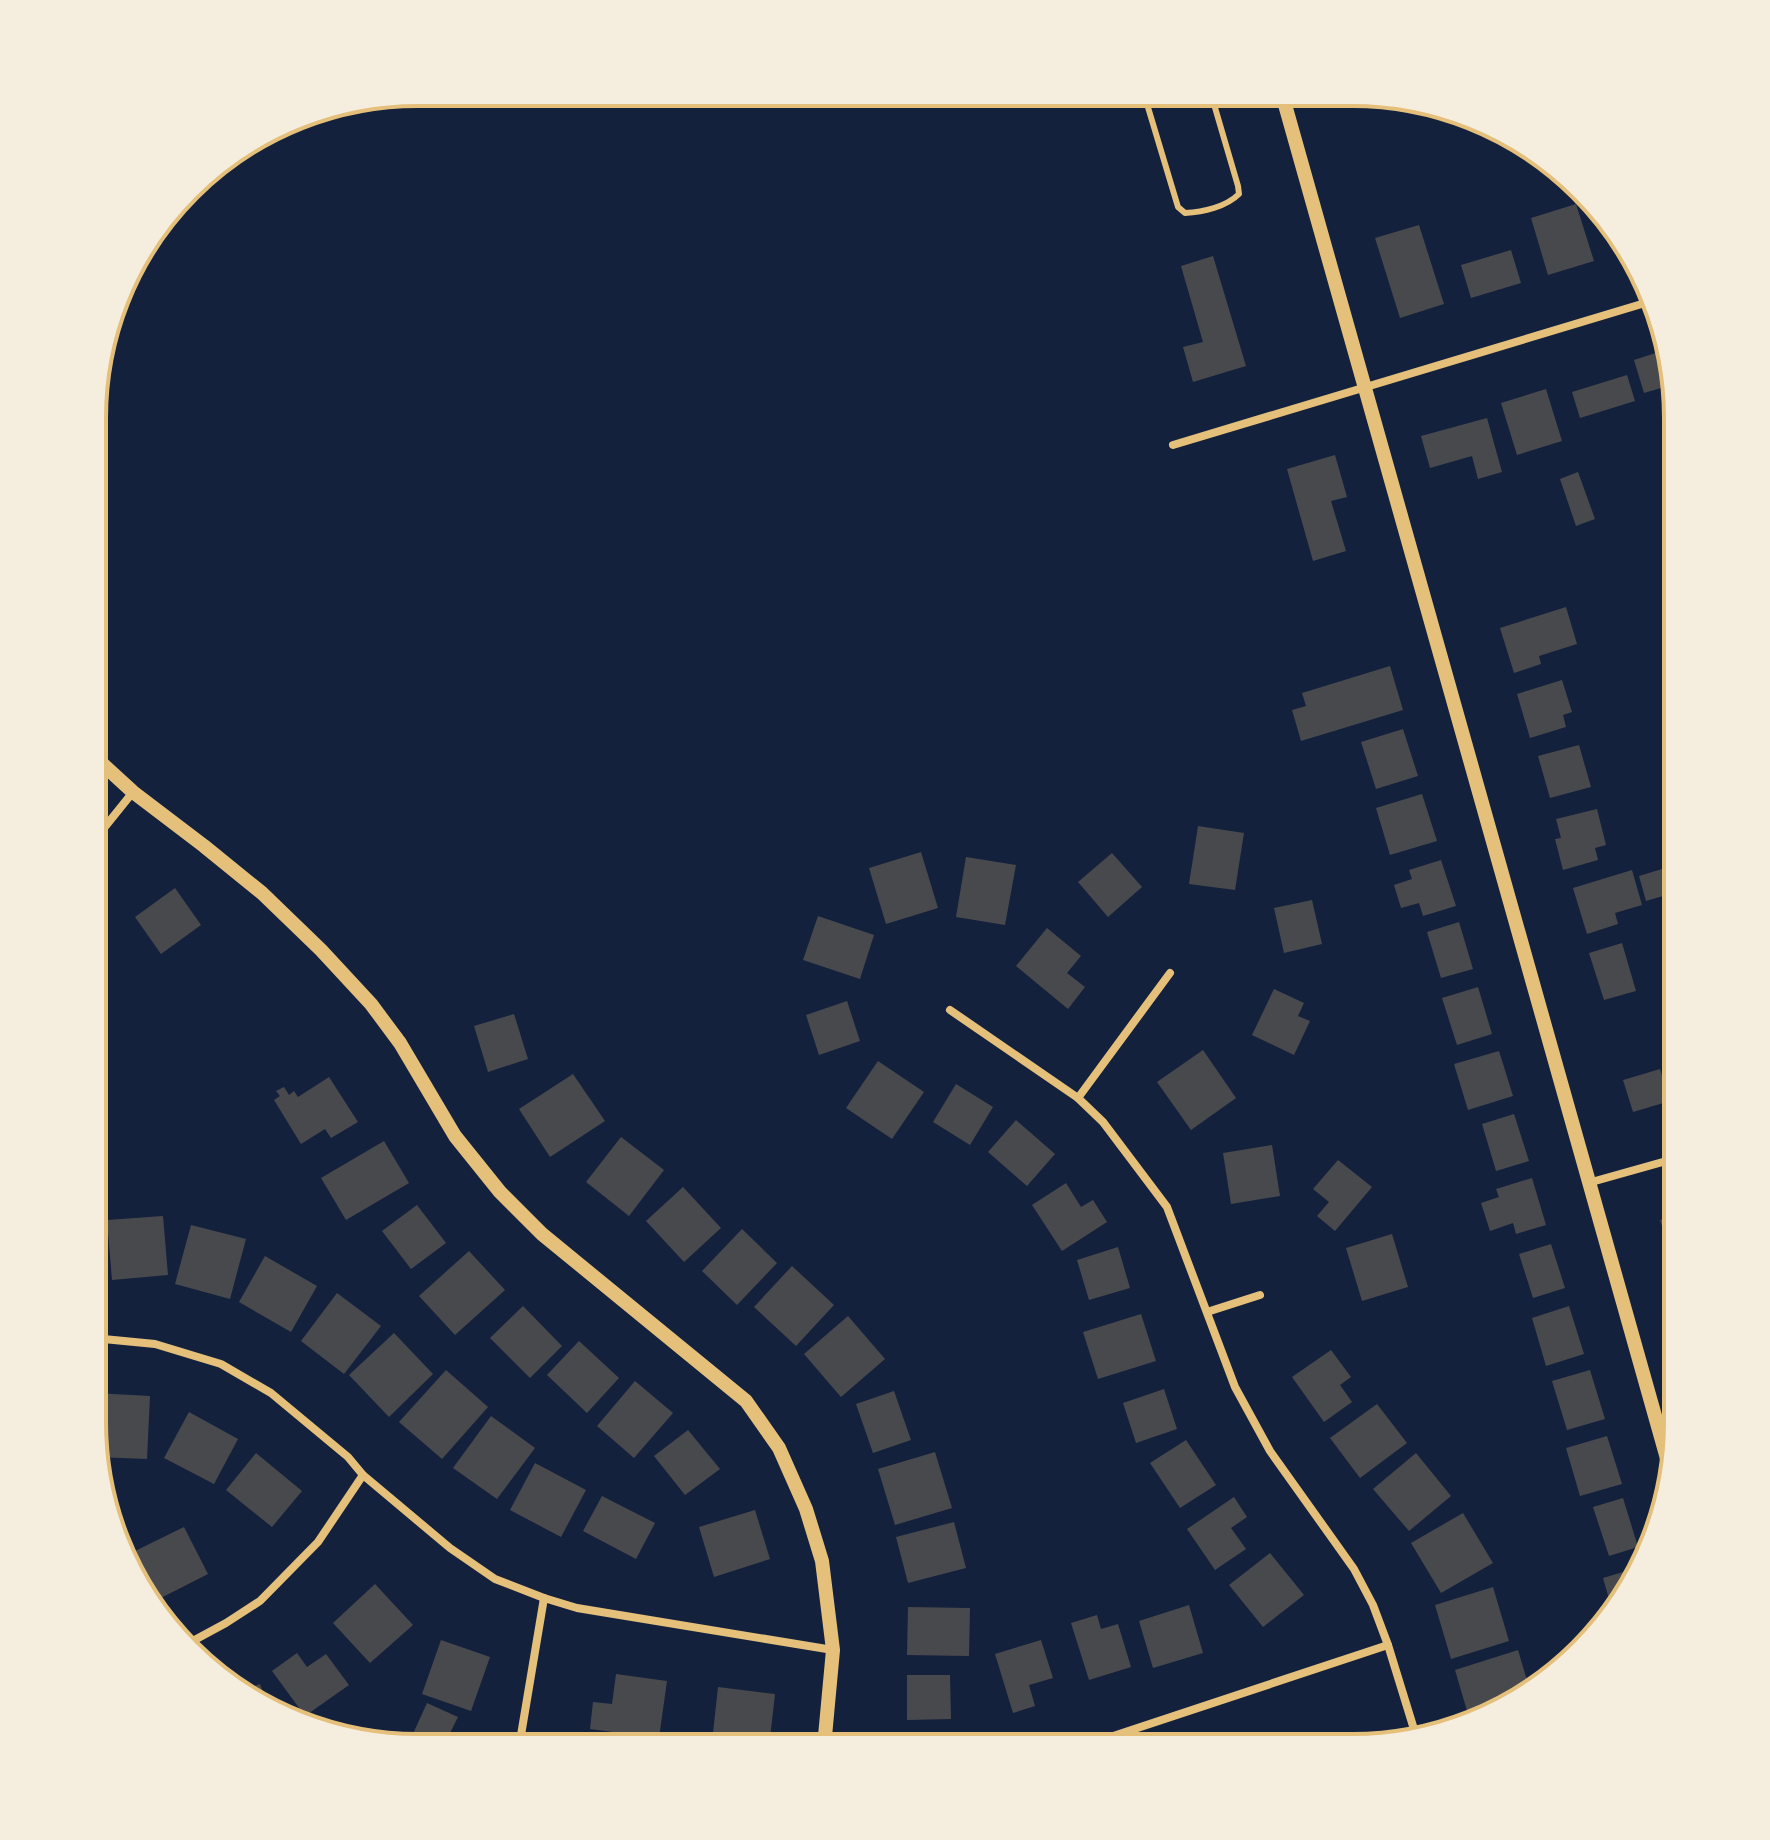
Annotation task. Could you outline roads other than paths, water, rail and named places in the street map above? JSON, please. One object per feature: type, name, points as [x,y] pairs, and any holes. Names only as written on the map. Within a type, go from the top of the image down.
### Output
[{"type":"street","points":[[1285,106],[1663,1444]]},
{"type":"street","points":[[1173,445],[1642,304]]},
{"type":"street","points":[[106,767],[262,893],[321,950],[371,1004],[400,1043],[455,1136],[500,1192],[542,1234],[746,1401],[779,1448],[806,1509],[822,1561],[833,1650],[825,1734]]},
{"type":"street","points":[[106,826],[133,792]]},
{"type":"street","points":[[1078,1098],[1170,973]]},
{"type":"street","points":[[950,1010],[1078,1098],[1103,1122],[1167,1207],[1235,1387],[1270,1451],[1354,1569],[1373,1605],[1414,1728]]},
{"type":"street","points":[[1588,1183],[1664,1162]]},
{"type":"street","points":[[1207,1312],[1260,1295]]},
{"type":"street","points":[[106,1339],[155,1344],[221,1364],[271,1393],[450,1548],[495,1579],[577,1608],[833,1650]]},
{"type":"street","points":[[194,1640],[260,1601],[318,1542],[363,1475]]},
{"type":"street","points":[[521,1734],[544,1598]]},
{"type":"street","points":[[1119,1734],[1388,1645]]},
{"type":"lane","points":[[1148,106],[1178,207],[1185,213],[1200,213],[1233,200],[1239,194],[1215,106]]}]
